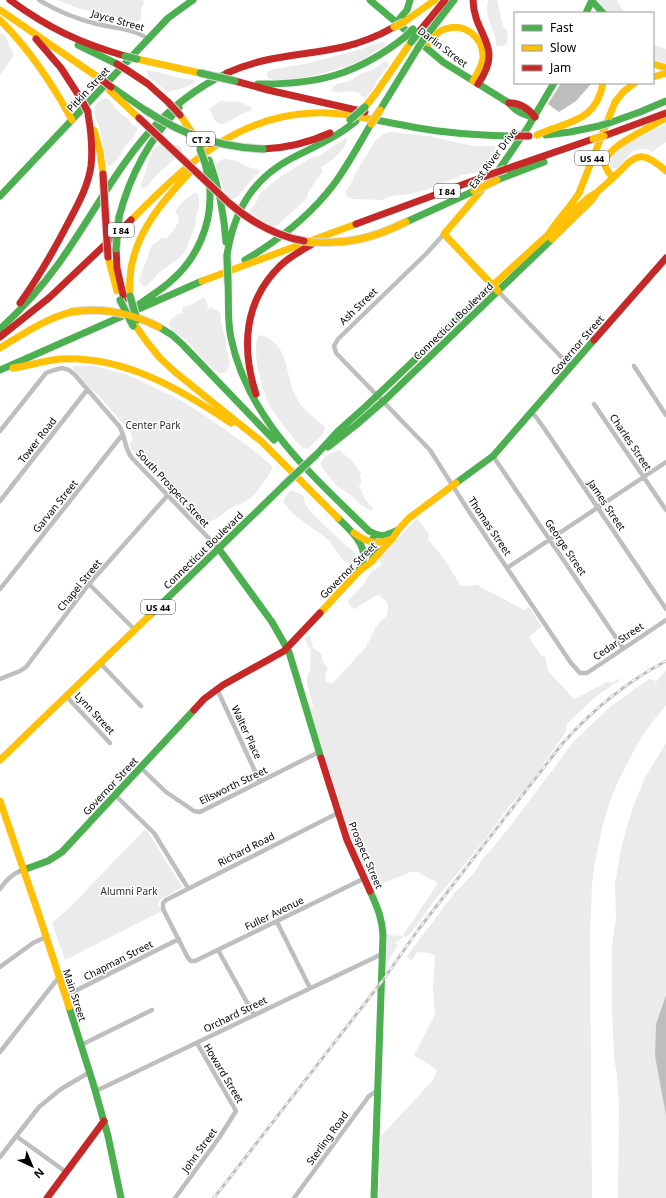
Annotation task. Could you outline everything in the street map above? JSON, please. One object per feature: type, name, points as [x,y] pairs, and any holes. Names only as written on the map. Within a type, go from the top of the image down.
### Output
[{"type":"main road","points":[[10,0],[36,18],[54,28],[99,48],[124,56],[236,81],[268,90],[433,126],[444,132]]},
{"type":"main road","name":"Pitkin Street","points":[[0,196],[174,12],[193,0]]},
{"type":"main road","name":"Darlin Street","points":[[370,0],[443,62],[509,103],[515,103],[526,108],[532,112],[535,117]]},
{"type":"main road","points":[[402,20],[410,0]]},
{"type":"main road","points":[[0,328],[28,301],[54,270],[139,141],[153,125],[189,95],[208,82],[232,70],[258,61],[346,46],[366,40],[391,28],[435,0]]},
{"type":"main road","points":[[227,255],[231,232],[237,214],[247,196],[262,179],[279,165],[336,136],[378,96],[393,68],[411,42],[415,31],[439,0]]},
{"type":"main road","points":[[236,81],[277,85],[298,84],[323,79],[346,72],[390,49],[404,37],[415,31],[445,0]]},
{"type":"main road","points":[[214,276],[262,250],[285,234],[321,200],[335,182],[393,88],[454,0]]},
{"type":"main road","points":[[473,0],[475,16],[488,45],[489,56],[487,68],[476,83]]},
{"type":"main road","points":[[586,12],[592,0],[601,12]]},
{"type":"main road","points":[[0,10],[110,88],[139,118],[238,211],[260,226],[294,239],[327,243],[346,242],[373,236],[520,170],[560,156],[573,146]]},
{"type":"main road","points":[[0,20],[18,38],[41,67],[72,120]]},
{"type":"main road","points":[[21,24],[55,59],[81,99],[88,113],[97,141],[103,174],[108,257],[115,287],[125,298],[134,312],[136,331],[140,333],[154,352],[169,368],[248,430],[350,530],[364,540],[374,544],[392,540]]},
{"type":"main road","points":[[54,28],[75,43],[117,64],[148,84],[180,115],[195,136],[216,181],[221,200],[227,255],[232,345],[246,386],[253,400],[287,448],[369,531],[379,536],[383,536],[398,530]]},
{"type":"main road","points":[[426,41],[450,28],[462,28],[472,33],[481,44],[483,55],[476,83]]},
{"type":"main road","points":[[654,64],[666,68]]},
{"type":"main road","points":[[654,77],[666,73]]},
{"type":"main road","points":[[135,325],[125,298],[117,268],[117,231],[123,202],[139,162],[151,142],[173,115],[208,82]]},
{"type":"main road","name":"East River Drive","points":[[444,234],[495,175],[535,117],[553,84]]},
{"type":"main road","points":[[537,136],[549,129],[572,122],[586,114],[598,100],[602,91],[603,84]]},
{"type":"main road","name":"US 44","points":[[548,234],[578,195],[615,102],[623,92],[634,84]]},
{"type":"main road","name":"CT 2","points":[[110,88],[173,127],[201,139],[235,147],[263,149],[286,147],[308,142],[334,131],[353,120]]},
{"type":"main road","name":"I 84","points":[[0,338],[53,295],[195,160],[218,143],[246,128],[287,116],[323,113],[358,116],[444,132],[479,135],[537,136],[564,133],[599,126],[640,112],[666,101]]},
{"type":"main road","points":[[0,328],[36,281],[84,192],[90,174],[92,156],[88,113]]},
{"type":"main road","name":"I 84","points":[[3,369],[214,276],[486,176],[593,140],[666,113]]},
{"type":"main road","name":"US 44","points":[[613,178],[605,164],[610,154],[632,136],[666,118]]},
{"type":"main road","points":[[125,298],[134,254],[140,238],[157,210],[180,182],[200,162],[246,128]]},
{"type":"main road","name":"Connecticut Boulevard","points":[[0,760],[316,455],[338,431],[492,284],[588,197],[596,193],[633,160],[642,155],[651,158],[666,171]]},
{"type":"main road","points":[[131,312],[178,274],[190,260],[198,247],[206,230],[210,205],[207,162]]},
{"type":"main road","name":"Connecticut Boulevard","points":[[316,455],[356,425],[383,401],[591,201],[596,193]]},
{"type":"main road","points":[[276,434],[256,395],[248,369],[246,354],[248,326],[251,314],[262,288],[279,268],[296,254],[338,230]]},
{"type":"main road","points":[[444,234],[498,291]]},
{"type":"main road","name":"Governor Street","points":[[24,870],[48,861],[62,852],[198,706],[217,689],[280,654],[358,572],[372,561],[392,540],[398,530],[416,513],[493,456],[666,258]]},
{"type":"main road","points":[[0,348],[44,321],[57,315],[92,310],[114,312],[138,318],[159,327],[172,335],[275,441],[287,448]]},
{"type":"main road","points":[[3,369],[21,367],[43,361],[62,359],[88,359],[116,364],[138,371],[170,385],[234,425],[248,430]]},
{"type":"main road","points":[[350,530],[364,552],[364,561],[358,572]]},
{"type":"main road","points":[[369,531],[375,551],[372,561]]},
{"type":"main road","name":"Prospect Street","points":[[219,549],[272,622],[287,648],[347,840],[381,917],[383,930],[374,1198]]},
{"type":"main road","name":"Main Street","points":[[0,801],[96,1091],[121,1198]]},
{"type":"main road","points":[[47,1198],[104,1121]]},
{"type":"street","name":"Jayce Street","points":[[39,0],[79,19],[138,33],[148,39]]},
{"type":"street","name":"Ash Street","points":[[377,395],[336,353],[334,349],[335,343],[338,338],[426,254],[444,234]]},
{"type":"street","points":[[498,291],[571,367]]},
{"type":"street","points":[[634,366],[666,415]]},
{"type":"street","name":"South Prospect Street","points":[[0,431],[43,376],[50,371],[66,369],[72,373],[116,422],[123,434],[125,445],[129,454],[219,549]]},
{"type":"street","name":"Tower Road","points":[[0,501],[87,390]]},
{"type":"street","name":"Thomas Street","points":[[377,395],[425,444],[435,457],[507,568],[571,663],[580,673]]},
{"type":"street","name":"Charles Street","points":[[594,404],[666,510]]},
{"type":"street","name":"James Street","points":[[532,412],[666,609]]},
{"type":"street","name":"Garvan Street","points":[[0,589],[123,434]]},
{"type":"street","name":"George Street","points":[[493,456],[623,648]]},
{"type":"street","points":[[507,568],[666,462]]},
{"type":"street","name":"Chapel Street","points":[[0,679],[26,667],[89,584],[168,495]]},
{"type":"street","points":[[89,584],[135,630]]},
{"type":"street","name":"Cedar Street","points":[[580,673],[587,673],[666,620]]},
{"type":"street","points":[[100,663],[141,706]]},
{"type":"street","name":"Walter Place","points":[[217,689],[260,782]]},
{"type":"street","name":"Lynn Street","points":[[66,696],[110,743]]},
{"type":"street","name":"Ellsworth Street","points":[[141,768],[166,792],[198,812],[202,812],[320,752]]},
{"type":"street","points":[[115,795],[154,833],[188,888]]},
{"type":"street","name":"Richard Road","points":[[179,939],[163,909],[163,903],[166,900],[338,813]]},
{"type":"street","points":[[0,889],[12,876],[24,870]]},
{"type":"street","name":"Fuller Avenue","points":[[179,939],[188,958],[191,961],[197,961],[365,878]]},
{"type":"street","points":[[277,922],[310,988]]},
{"type":"street","points":[[0,967],[33,944],[46,937]]},
{"type":"street","name":"Chapman Street","points":[[65,996],[179,939]]},
{"type":"street","points":[[218,950],[254,1015]]},
{"type":"street","name":"Orchard Street","points":[[96,1091],[382,954]]},
{"type":"street","points":[[0,1052],[59,977]]},
{"type":"street","points":[[81,1045],[152,1010]]},
{"type":"street","name":"Howard Street","points":[[196,1043],[236,1111]]},
{"type":"street","points":[[0,1158],[39,1107],[56,1093],[90,1072]]},
{"type":"street","name":"Sterling Road","points":[[294,1198],[369,1096],[377,1091]]},
{"type":"street","name":"John Street","points":[[175,1198],[219,1138],[236,1111]]},
{"type":"street","points":[[16,1136],[66,1172]]},
{"type":"green space","points":[[58,0],[143,0],[144,3],[141,9],[141,19],[137,22],[127,22],[112,16],[77,8]]},
{"type":"green space","points":[[488,0],[497,0],[503,26],[508,32],[507,44],[500,46],[496,45],[494,33],[487,13]]},
{"type":"green space","points":[[598,0],[617,0],[623,12],[604,12]]},
{"type":"green space","points":[[0,33],[5,36],[14,55],[0,75]]},
{"type":"green space","points":[[381,42],[385,45],[384,47],[345,67],[297,79],[275,80],[268,78],[268,71],[330,58]]},
{"type":"green space","points":[[654,45],[666,49],[666,65],[654,62]]},
{"type":"green space","points":[[387,61],[388,66],[377,80],[373,89],[365,98],[357,92],[332,91],[332,88],[336,84],[350,81],[358,75],[374,69]]},
{"type":"green space","points":[[148,70],[195,81],[186,87],[167,92],[149,77]]},
{"type":"green space","points":[[105,98],[109,100],[117,110],[137,127],[135,135],[127,144],[117,160],[110,166],[106,162],[94,109],[99,101]]},
{"type":"green space","points":[[222,101],[237,101],[251,107],[251,110],[224,124],[221,124],[216,122],[209,109]]},
{"type":"green space","points":[[666,124],[666,142],[652,152],[646,149],[641,149],[633,152],[617,168],[612,168],[610,166],[610,160],[621,148],[635,139]]},
{"type":"green space","points":[[392,132],[428,136],[474,146],[495,146],[496,157],[486,170],[462,175],[423,191],[392,196],[382,200],[353,199],[348,197],[345,192],[376,140],[383,134]]},
{"type":"green space","points":[[344,139],[347,139],[341,151],[333,159],[321,167],[323,171],[308,192],[307,198],[277,226],[271,226],[251,213],[250,210],[257,201],[260,193],[283,175],[311,158],[319,156]]},
{"type":"green space","points":[[160,144],[179,145],[182,150],[176,158],[142,189],[141,185],[152,153]]},
{"type":"green space","points":[[223,159],[234,160],[260,171],[234,199],[231,199],[224,190],[223,184],[216,170],[216,165]]},
{"type":"green space","points":[[197,193],[199,198],[199,208],[195,226],[186,250],[179,258],[160,272],[147,286],[144,287],[139,281],[151,246],[162,238],[167,238],[179,221],[176,210],[185,200]]},
{"type":"green space","points":[[202,298],[205,298],[208,305],[207,310],[211,307],[218,310],[221,315],[221,323],[226,339],[226,348],[230,363],[227,371],[223,373],[209,365],[186,340],[169,326],[170,321],[174,317],[184,313],[182,310],[183,307],[193,304]]},
{"type":"green space","points":[[260,335],[270,339],[277,345],[285,361],[297,399],[306,411],[325,427],[322,436],[308,448],[303,448],[295,440],[274,413],[267,400],[256,359],[257,341]]},
{"type":"green space","name":"Center Park","points":[[73,366],[95,366],[128,375],[180,400],[252,449],[271,465],[272,470],[261,487],[244,503],[228,509],[221,516],[210,522],[203,524],[198,522],[186,512],[159,478],[134,454],[129,444],[133,440],[130,432],[101,398],[73,369]]},
{"type":"green space","points":[[339,450],[352,461],[361,473],[360,476],[362,481],[359,486],[366,501],[373,508],[371,511],[336,485],[321,466],[321,462],[327,455]]},
{"type":"green space","points":[[291,490],[303,495],[306,505],[311,512],[345,545],[357,554],[358,563],[353,568],[341,558],[329,540],[293,514],[284,503],[284,499]]},
{"type":"green space","points":[[417,518],[429,534],[428,539],[444,559],[461,586],[477,585],[524,610],[529,607],[542,626],[529,637],[542,657],[545,656],[548,671],[574,699],[609,681],[611,683],[624,677],[594,698],[566,725],[567,730],[530,783],[508,808],[483,842],[435,900],[411,933],[405,937],[403,934],[438,883],[420,873],[414,872],[375,885],[373,882],[371,883],[351,838],[310,709],[313,706],[307,683],[307,676],[311,668],[311,651],[305,640],[307,636],[310,636],[313,648],[320,653],[323,662],[328,669],[325,674],[326,682],[333,683],[366,647],[377,625],[387,615],[387,602],[379,595],[373,597],[355,609],[350,606],[348,601],[364,584],[370,573],[382,565],[379,559]]},
{"type":"green space","points":[[666,670],[666,705],[644,733],[619,779],[609,804],[602,828],[594,867],[590,937],[592,1198],[379,1198],[381,1136],[434,1079],[437,1070],[414,1055],[435,1015],[433,991],[435,956],[430,953],[417,952],[412,960],[410,960],[407,956],[453,895],[476,870],[483,858],[511,825],[575,740],[611,706],[649,679],[656,682]]},
{"type":"green space","points":[[666,743],[666,995],[656,1024],[655,1056],[666,1116],[666,1198],[618,1198],[619,1103],[617,1074],[614,1059],[612,1008],[612,946],[616,919],[615,884],[621,849],[635,802],[645,778]]},
{"type":"green space","name":"Alumni Park","points":[[145,829],[182,887],[160,900],[158,904],[162,911],[65,960],[52,923],[72,905]]},
{"type":"green space","points":[[387,935],[403,936],[400,940],[394,943],[398,944],[386,964]]},
{"type":"shaded area","points":[[560,84],[591,84],[576,101],[559,112],[548,104]]},
{"type":"shaded area","points":[[666,995],[666,1116],[655,1056],[656,1024]]},
{"type":"railway","points":[[214,1198],[383,980],[418,930],[562,744],[585,720],[610,698],[637,678],[666,661]]},
{"type":"traffic: fast","points":[[0,196],[168,18],[193,0]]},
{"type":"traffic: fast","points":[[370,0],[443,62],[509,103],[517,111],[528,116],[535,117]]},
{"type":"traffic: fast","points":[[400,18],[407,10],[410,0]]},
{"type":"traffic: fast","points":[[424,39],[454,0]]},
{"type":"traffic: fast","points":[[586,12],[592,0]]},
{"type":"traffic: fast","points":[[592,1],[602,12]]},
{"type":"traffic: fast","points":[[405,37],[413,29]]},
{"type":"traffic: fast","points":[[411,42],[418,33]]},
{"type":"traffic: fast","points":[[258,84],[300,82],[336,75],[371,60],[388,50],[405,37]]},
{"type":"traffic: fast","points":[[418,48],[424,39]]},
{"type":"traffic: fast","points":[[78,45],[117,64]]},
{"type":"traffic: fast","points":[[380,110],[418,48]]},
{"type":"traffic: fast","points":[[125,56],[137,59]]},
{"type":"traffic: fast","points":[[200,73],[235,81]]},
{"type":"traffic: fast","points":[[0,329],[31,298],[59,263],[112,182],[149,132],[171,110],[197,90],[227,73]]},
{"type":"traffic: fast","points":[[496,174],[528,127],[553,84]]},
{"type":"traffic: fast","points":[[112,87],[145,110]]},
{"type":"traffic: fast","points":[[609,123],[666,101]]},
{"type":"traffic: fast","points":[[350,120],[365,107]]},
{"type":"traffic: fast","points":[[119,217],[129,187],[142,158],[159,132],[179,108]]},
{"type":"traffic: fast","points":[[145,110],[159,119],[187,133],[201,138],[231,146],[263,149]]},
{"type":"traffic: fast","points":[[370,119],[438,131],[476,135],[515,136]]},
{"type":"traffic: fast","points":[[227,255],[234,224],[247,198],[256,186],[278,166],[333,137],[356,121]]},
{"type":"traffic: fast","points":[[599,126],[609,123]]},
{"type":"traffic: fast","points":[[245,260],[282,236],[315,207],[339,177],[371,124]]},
{"type":"traffic: fast","points":[[546,135],[599,126]]},
{"type":"traffic: fast","points":[[200,149],[205,163]]},
{"type":"traffic: fast","points":[[209,160],[216,180],[224,221],[226,242]]},
{"type":"traffic: fast","points":[[497,180],[544,162]]},
{"type":"traffic: fast","points":[[136,307],[164,287],[182,271],[196,251],[205,229],[210,206],[210,186],[205,163]]},
{"type":"traffic: fast","points":[[406,222],[474,191]]},
{"type":"traffic: fast","points":[[116,249],[119,217]]},
{"type":"traffic: fast","points":[[328,447],[387,398],[552,239]]},
{"type":"traffic: fast","points":[[227,255],[228,283]]},
{"type":"traffic: fast","points":[[0,370],[202,281]]},
{"type":"traffic: fast","points":[[228,283],[230,331],[239,368],[252,395],[267,420],[305,467],[369,531],[377,535],[384,535],[398,530]]},
{"type":"traffic: fast","points":[[316,455],[338,431],[492,286]]},
{"type":"traffic: fast","points":[[130,296],[137,320]]},
{"type":"traffic: fast","points":[[120,300],[133,326]]},
{"type":"traffic: fast","points":[[159,327],[172,335],[182,344],[274,440]]},
{"type":"traffic: fast","points":[[456,483],[493,456],[594,340]]},
{"type":"traffic: fast","points":[[283,486],[316,455]]},
{"type":"traffic: fast","points":[[150,615],[283,486]]},
{"type":"traffic: fast","points":[[338,518],[356,537],[362,548],[363,560],[358,572]]},
{"type":"traffic: fast","points":[[372,561],[375,549],[373,539]]},
{"type":"traffic: fast","points":[[219,549],[272,622],[289,652],[321,758]]},
{"type":"traffic: fast","points":[[23,870],[48,861],[62,852],[194,710]]},
{"type":"traffic: fast","points":[[370,891],[380,917],[383,935],[374,1198]]},
{"type":"traffic: fast","points":[[69,1007],[108,1136],[121,1198]]},
{"type":"traffic: slow","points":[[404,22],[435,0]]},
{"type":"traffic: slow","points":[[0,10],[102,80]]},
{"type":"traffic: slow","points":[[0,20],[11,31],[40,67],[72,120]]},
{"type":"traffic: slow","points":[[394,27],[404,22]]},
{"type":"traffic: slow","points":[[429,43],[440,31],[452,27],[460,28],[472,33],[480,44],[483,58],[473,81]]},
{"type":"traffic: slow","points":[[365,107],[411,42]]},
{"type":"traffic: slow","points":[[137,59],[200,73]]},
{"type":"traffic: slow","points":[[654,64],[666,68]]},
{"type":"traffic: slow","points":[[654,77],[666,73]]},
{"type":"traffic: slow","points":[[537,135],[579,119],[587,113],[594,106],[603,84]]},
{"type":"traffic: slow","points":[[548,235],[579,193],[615,102],[624,91],[634,84]]},
{"type":"traffic: slow","points":[[109,90],[139,118]]},
{"type":"traffic: slow","points":[[371,124],[380,110]]},
{"type":"traffic: slow","points":[[131,220],[191,164],[234,134],[258,124],[284,116],[327,113],[370,119]]},
{"type":"traffic: slow","points":[[180,115],[202,147]]},
{"type":"traffic: slow","points":[[613,178],[605,166],[607,157],[612,151],[620,144],[666,118]]},
{"type":"traffic: slow","points":[[94,130],[100,152],[103,174]]},
{"type":"traffic: slow","points":[[593,139],[604,136]]},
{"type":"traffic: slow","points":[[613,178],[627,164],[638,157],[649,159],[666,171]]},
{"type":"traffic: slow","points":[[130,296],[132,261],[137,246],[161,205],[193,169]]},
{"type":"traffic: slow","points":[[492,286],[589,197],[596,193],[613,178]]},
{"type":"traffic: slow","points":[[474,191],[497,180]]},
{"type":"traffic: slow","points":[[485,186],[444,234],[498,291]]},
{"type":"traffic: slow","points":[[552,239],[591,201],[596,194]]},
{"type":"traffic: slow","points":[[304,241],[331,243],[356,240],[381,233],[406,222]]},
{"type":"traffic: slow","points":[[202,281],[356,224]]},
{"type":"traffic: slow","points":[[108,257],[117,291]]},
{"type":"traffic: slow","points":[[71,312],[94,310],[116,312],[138,318],[159,327]]},
{"type":"traffic: slow","points":[[0,348],[43,323],[71,312]]},
{"type":"traffic: slow","points":[[135,325],[160,358],[175,372],[262,442],[338,518]]},
{"type":"traffic: slow","points":[[13,368],[61,359],[85,359],[107,363],[151,377],[172,387],[212,410],[231,423]]},
{"type":"traffic: slow","points":[[320,613],[358,572],[370,563],[409,518],[456,483]]},
{"type":"traffic: slow","points":[[354,533],[372,542],[381,542],[392,539]]},
{"type":"traffic: slow","points":[[0,760],[150,615]]},
{"type":"traffic: slow","points":[[0,801],[69,1007]]},
{"type":"traffic: jam","points":[[10,0],[38,19],[65,34],[93,46],[125,56]]},
{"type":"traffic: jam","points":[[418,33],[445,0]]},
{"type":"traffic: jam","points":[[473,0],[478,23],[489,50],[489,60],[486,71],[478,84]]},
{"type":"traffic: jam","points":[[227,73],[270,59],[350,45],[369,39],[394,27]]},
{"type":"traffic: jam","points":[[36,39],[61,68],[81,99]]},
{"type":"traffic: jam","points":[[117,64],[127,70]]},
{"type":"traffic: jam","points":[[127,70],[148,84],[168,102]]},
{"type":"traffic: jam","points":[[102,80],[111,87]]},
{"type":"traffic: jam","points":[[235,81],[365,112]]},
{"type":"traffic: jam","points":[[81,99],[88,112]]},
{"type":"traffic: jam","points":[[168,102],[180,115]]},
{"type":"traffic: jam","points":[[509,103],[524,107],[535,117]]},
{"type":"traffic: jam","points":[[604,136],[666,113]]},
{"type":"traffic: jam","points":[[20,303],[51,255],[85,189],[90,174],[92,159],[88,114]]},
{"type":"traffic: jam","points":[[139,118],[237,210],[274,232],[304,241]]},
{"type":"traffic: jam","points":[[263,149],[314,140],[330,133]]},
{"type":"traffic: jam","points":[[515,136],[529,136]]},
{"type":"traffic: jam","points":[[506,169],[593,139]]},
{"type":"traffic: jam","points":[[486,176],[506,169]]},
{"type":"traffic: jam","points":[[103,174],[108,257]]},
{"type":"traffic: jam","points":[[356,224],[486,176]]},
{"type":"traffic: jam","points":[[0,337],[50,297],[131,220]]},
{"type":"traffic: jam","points":[[256,394],[248,360],[248,343],[249,326],[259,294],[268,280],[284,262],[316,242]]},
{"type":"traffic: jam","points":[[116,249],[117,268],[124,299]]},
{"type":"traffic: jam","points":[[594,340],[666,258]]},
{"type":"traffic: jam","points":[[194,710],[204,699],[223,685],[284,651],[320,613]]},
{"type":"traffic: jam","points":[[321,758],[347,840],[370,891]]},
{"type":"traffic: jam","points":[[47,1198],[104,1121]]}]
